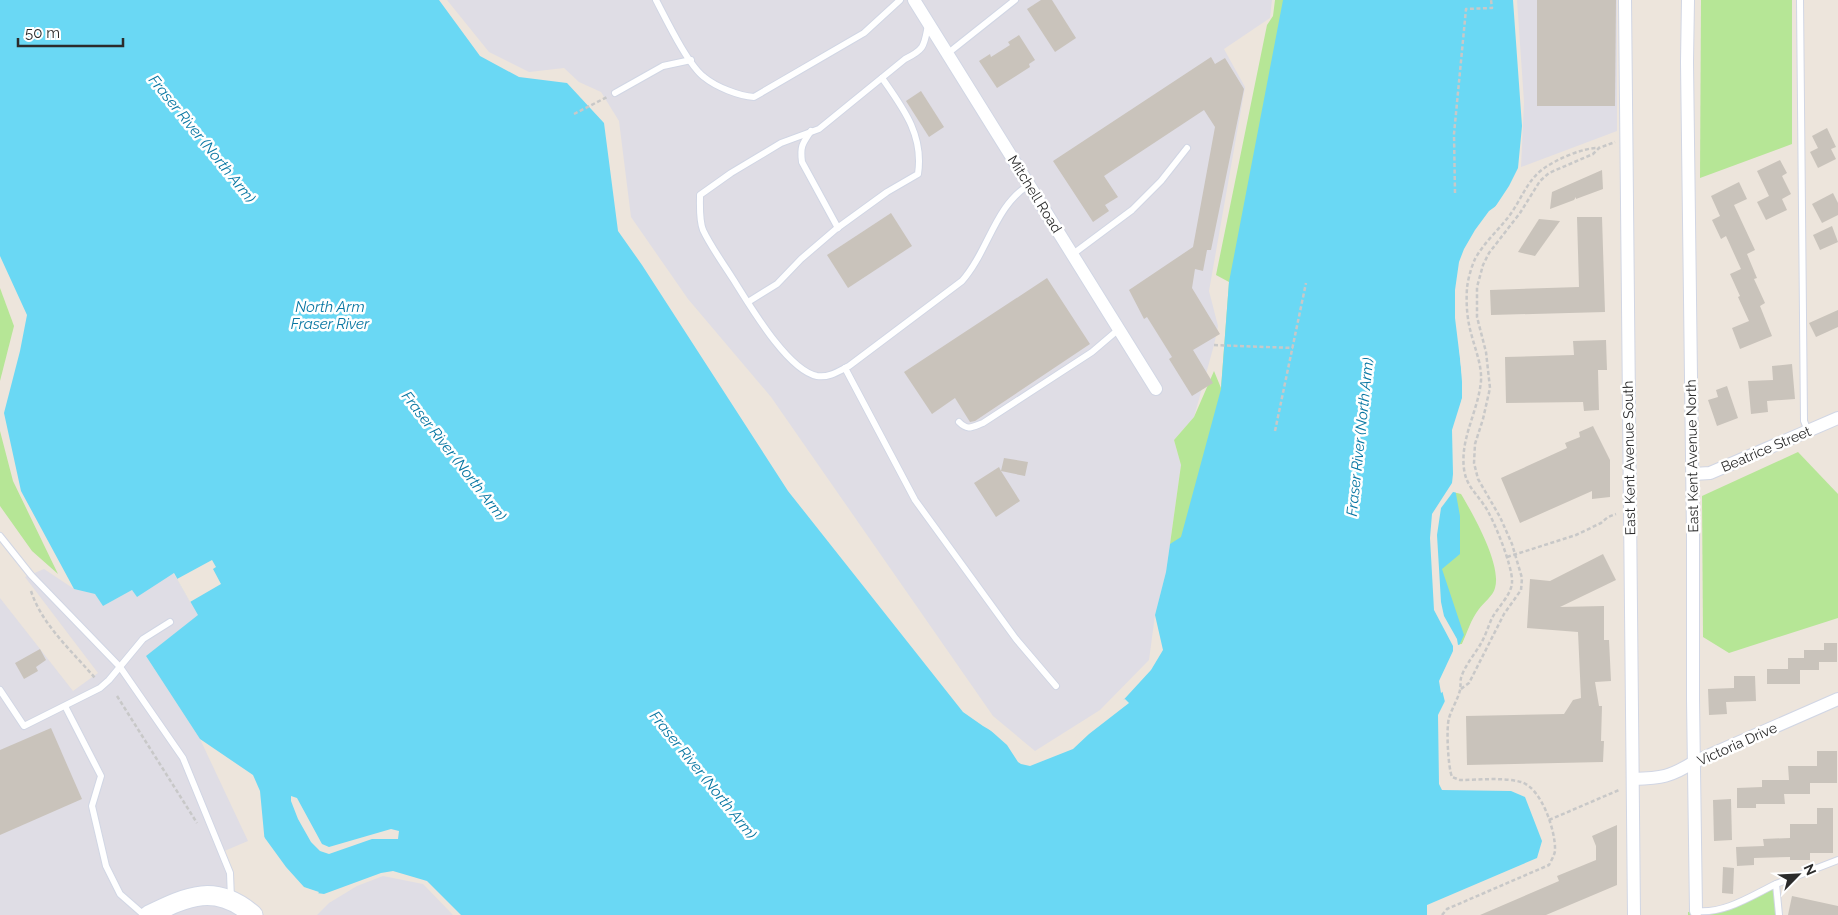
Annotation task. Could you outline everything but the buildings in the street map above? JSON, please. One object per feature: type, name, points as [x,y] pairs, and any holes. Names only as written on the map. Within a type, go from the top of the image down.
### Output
[{"type":"street","name":"Mitchell Road","points":[[914,0],[1156,389]]},
{"type":"street","name":"East Kent Avenue South","points":[[1625,0],[1634,915]]},
{"type":"street","name":"East Kent Avenue North","points":[[1688,0],[1687,62],[1696,911]]},
{"type":"street","name":"Beatrice Street","points":[[1692,474],[1710,473],[1838,418]]},
{"type":"street","name":"Victoria Drive","points":[[1634,779],[1665,777],[1675,774],[1694,762],[1838,699]]},
{"type":"street","points":[[149,915],[191,897],[210,896],[231,900],[253,915]]},
{"type":"lane","points":[[656,0],[690,60],[703,76],[729,90],[754,97],[864,33],[900,0]]},
{"type":"lane","points":[[947,54],[1015,0]]},
{"type":"lane","points":[[1800,0],[1804,421],[1808,431]]},
{"type":"lane","points":[[928,24],[924,46],[819,128],[781,143],[731,172],[709,187],[700,196],[702,228],[764,328],[781,349],[807,372],[816,376],[834,374],[845,368],[962,281],[973,269],[1009,201],[1021,189],[1029,185]]},
{"type":"lane","points":[[615,93],[664,66],[690,60]]},
{"type":"lane","points":[[748,302],[777,284],[801,259],[838,228],[887,192],[918,174],[920,159],[915,134],[906,111],[882,78]]},
{"type":"lane","points":[[811,131],[802,143],[802,162],[838,228]]},
{"type":"lane","points":[[1072,254],[1132,210],[1161,181],[1187,148]]},
{"type":"lane","points":[[959,422],[965,427],[972,428],[983,423],[1092,352],[1119,329]]},
{"type":"lane","points":[[845,368],[915,500],[1016,639],[1056,686]]},
{"type":"lane","points":[[0,536],[30,575],[120,667],[183,758],[230,873],[231,900]]},
{"type":"lane","points":[[0,690],[24,726],[100,688],[143,640],[170,622]]},
{"type":"lane","points":[[64,706],[102,776],[92,806],[106,866],[120,894],[144,915]]},
{"type":"lane","points":[[1696,911],[1706,912],[1723,909],[1776,884],[1838,860]]},
{"type":"lane","points":[[1776,884],[1779,915]]},
{"type":"path","points":[[1455,193],[1454,134],[1466,8],[1492,8],[1491,0]]},
{"type":"path","points":[[574,114],[615,93]]},
{"type":"path","points":[[1442,915],[1447,909],[1549,865],[1555,854],[1555,838],[1549,820],[1533,789],[1523,782],[1511,780],[1460,780],[1452,777],[1449,769],[1448,720],[1461,689],[1461,678],[1491,620],[1512,587],[1507,557],[1484,505],[1467,481],[1464,469],[1463,448],[1475,413],[1480,393],[1481,377],[1467,311],[1467,288],[1470,273],[1479,254],[1513,211],[1533,179],[1543,169],[1590,148],[1599,148],[1593,154],[1549,173],[1540,181],[1520,213],[1489,253],[1483,265],[1478,287],[1476,318],[1486,352],[1490,388],[1475,444],[1474,464],[1478,480],[1500,517],[1516,554],[1522,578],[1521,590],[1504,614],[1469,683],[1461,689]]},
{"type":"path","points":[[1275,431],[1306,283]]},
{"type":"path","points":[[1214,345],[1292,348]]},
{"type":"path","points":[[1507,557],[1576,535],[1616,514]]},
{"type":"path","points":[[30,575],[29,584],[36,605],[44,618],[95,678]]},
{"type":"path","points":[[118,696],[199,825]]},
{"type":"path","points":[[1549,820],[1620,790]]},
{"type":"shaded area","points":[[447,0],[1272,0],[1270,18],[1224,49],[1245,87],[1209,291],[1218,326],[1194,417],[1174,440],[1181,465],[1166,572],[1155,615],[1149,660],[1100,710],[1035,751],[993,716],[771,397],[688,299],[631,217],[619,121],[601,92],[579,82],[564,68],[529,72],[489,52]]},
{"type":"shaded area","points":[[1517,0],[1617,0],[1617,131],[1521,167],[1524,102]]},
{"type":"shaded area","points":[[44,569],[74,589],[95,594],[103,606],[132,590],[137,597],[173,573],[199,615],[146,656],[200,739],[248,841],[222,852],[230,873],[231,900],[253,915],[0,915],[0,598],[73,691],[98,673],[25,577]]},
{"type":"shaded area","points":[[383,876],[423,884],[453,915],[317,915],[329,903],[357,886]]},
{"type":"green space","points":[[1275,0],[1317,0],[1206,534],[1170,544],[1181,465],[1174,440],[1194,417],[1214,371],[1221,388],[1229,282],[1216,275],[1267,25],[1273,16]]},
{"type":"green space","points":[[1701,0],[1792,0],[1792,144],[1700,178]]},
{"type":"green space","points":[[0,288],[14,326],[0,381]]},
{"type":"green space","points":[[0,431],[13,481],[58,574],[32,551],[0,506]]},
{"type":"green space","points":[[1798,452],[1838,494],[1838,618],[1729,653],[1703,637],[1702,496]]},
{"type":"green space","points":[[1453,492],[1461,494],[1479,526],[1490,553],[1496,578],[1494,591],[1476,613],[1462,644],[1458,645],[1439,562]]},
{"type":"green space","points":[[1776,884],[1779,915],[1688,915],[1688,912],[1706,912]]},
{"type":"water","name":"North Arm Fraser River","points":[[0,0],[439,0],[480,56],[519,77],[567,83],[604,123],[618,231],[788,491],[963,712],[1010,742],[1026,757],[1037,759],[1075,740],[1117,707],[1151,670],[1163,650],[1155,615],[1166,572],[1170,544],[1181,537],[1221,389],[1229,282],[1283,0],[1513,0],[1522,126],[1518,168],[1509,186],[1462,257],[1456,304],[1463,395],[1453,435],[1454,483],[1460,516],[1460,554],[1442,569],[1464,635],[1441,686],[1447,710],[1445,769],[1461,785],[1532,793],[1552,843],[1545,863],[1439,908],[1437,915],[461,915],[427,881],[393,871],[381,873],[324,894],[303,891],[265,844],[260,791],[253,775],[200,739],[146,656],[198,615],[174,573],[137,597],[132,590],[103,606],[95,594],[74,589],[21,491],[4,413],[27,315],[0,256]]},
{"type":"pier","points":[[1506,195],[1464,258],[1458,304],[1465,395],[1456,435],[1459,493],[1453,492],[1441,508],[1437,535],[1441,602],[1444,616],[1457,639],[1458,645],[1462,644],[1467,635],[1443,686],[1445,690],[1441,693],[1439,681],[1453,651],[1453,646],[1434,610],[1430,538],[1432,514],[1452,483],[1452,430],[1462,398],[1462,375],[1455,318],[1455,290],[1459,262],[1464,249],[1489,211]]},
{"type":"pier","points":[[212,560],[216,567],[213,569],[221,584],[190,602],[177,579]]},
{"type":"pier","points":[[1447,697],[1450,710],[1447,768],[1462,782],[1514,781],[1533,791],[1554,843],[1546,865],[1441,910],[1440,915],[1427,915],[1427,905],[1537,858],[1542,841],[1525,797],[1511,791],[1442,790],[1439,784],[1438,715]]},
{"type":"pier","points":[[1125,699],[1129,703],[1073,749],[1030,766],[1018,762],[1007,745],[980,721],[1012,739],[1027,755],[1037,756],[1074,738]]},
{"type":"pier","points":[[291,796],[297,798],[322,844],[329,847],[391,829],[399,831],[398,839],[372,839],[329,854],[320,851],[311,842],[298,819]]},
{"type":"pier","points":[[262,834],[286,867],[304,887],[319,892],[316,896],[302,893],[263,846]]},
{"type":"water label","name":"Fraser River (North Arm)","points":[[202,139]]},
{"type":"water label","name":"Fraser River (North Arm)","points":[[1360,437]]},
{"type":"water label","name":"Fraser River (North Arm)","points":[[454,456]]},
{"type":"water label","name":"Fraser River (North Arm)","points":[[703,775]]}]
